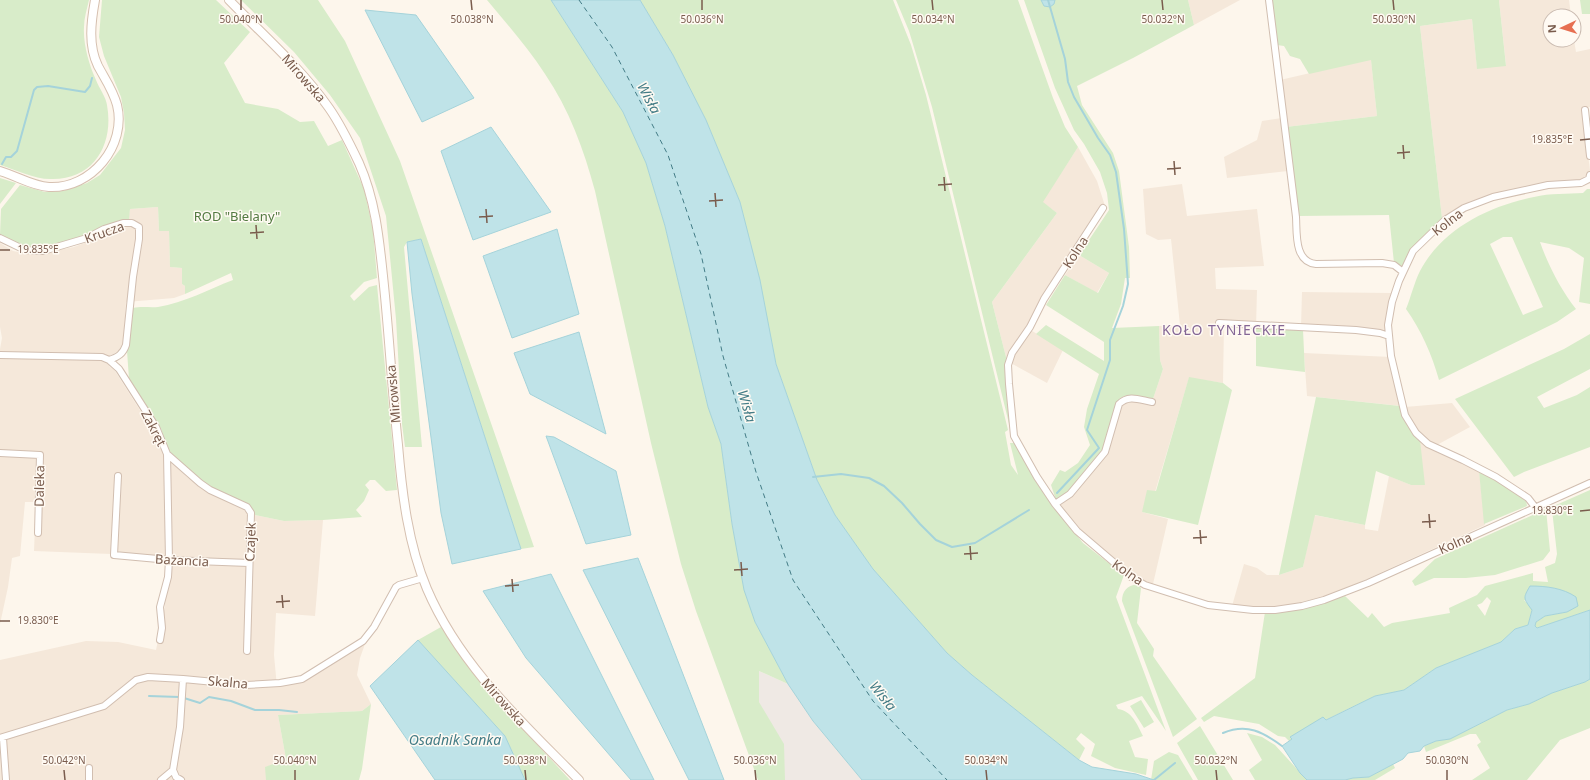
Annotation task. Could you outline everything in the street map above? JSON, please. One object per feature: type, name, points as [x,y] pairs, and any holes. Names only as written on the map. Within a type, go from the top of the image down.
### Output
[{"type":"main road","points":[[0,171],[36,184],[55,187],[76,182],[91,174],[107,157],[115,141],[119,122],[118,113],[111,90],[98,65],[91,39],[92,15],[95,0]]},
{"type":"main road","name":"Mirowska","points":[[229,0],[283,54],[319,95],[330,110],[345,136],[359,164],[368,187],[378,234],[404,500],[413,544],[423,578],[450,635],[467,658],[504,704],[579,780]]},
{"type":"street","points":[[1269,0],[1296,217],[1298,248],[1302,257],[1311,263],[1316,264],[1382,263],[1394,265],[1403,272]]},
{"type":"street","points":[[1584,110],[1590,156]]},
{"type":"street","name":"Kolna","points":[[1535,507],[1528,498],[1496,477],[1428,444],[1416,433],[1405,415],[1391,356],[1388,325],[1392,302],[1403,272],[1413,251],[1445,220],[1464,208],[1493,197],[1548,185],[1581,183],[1589,179],[1590,175]]},
{"type":"street","name":"Kolna","points":[[1104,208],[1044,299],[1030,327],[1012,354],[1008,365],[1014,436],[1055,504],[1077,531],[1103,555],[1131,577],[1145,585],[1208,605],[1258,610],[1302,606],[1344,593],[1590,483]]},
{"type":"street","name":"Krucza","points":[[0,238],[25,250],[43,251],[87,238],[104,229],[123,223],[132,223],[139,227],[139,239],[133,277],[126,344],[123,352],[117,357],[109,360]]},
{"type":"street","points":[[1218,323],[1356,330],[1380,333],[1389,336]]},
{"type":"street","points":[[0,355],[102,357],[109,360]]},
{"type":"street","name":"Zakręt","points":[[109,360],[119,369],[156,427],[167,454],[169,560],[168,577],[160,607],[162,628],[160,640]]},
{"type":"street","points":[[1055,504],[1070,494],[1105,452],[1119,404],[1130,398],[1152,402]]},
{"type":"street","name":"Daleka","points":[[0,453],[40,455],[38,532]]},
{"type":"street","name":"Czajek","points":[[167,454],[200,483],[210,490],[247,507],[251,513],[247,651]]},
{"type":"street","name":"Bażancia","points":[[118,476],[114,555],[169,560],[249,563]]},
{"type":"street","name":"Skalna","points":[[1,738],[104,706],[136,680],[153,677],[246,685],[280,683],[302,679],[363,641],[374,627],[396,587],[423,578]]},
{"type":"street","points":[[181,780],[176,777],[173,770],[180,727],[183,679]]},
{"type":"street","points":[[1,738],[6,780]]},
{"type":"street","points":[[88,768],[89,780]]},
{"type":"street","points":[[161,780],[173,770]]},
{"type":"shaded area","points":[[1188,0],[1240,0],[1194,25]]},
{"type":"shaded area","points":[[1499,0],[1569,0],[1570,8],[1542,8],[1542,48],[1575,48],[1576,52],[1590,49],[1590,107],[1582,108],[1590,170],[1588,177],[1580,182],[1501,192],[1442,218],[1420,26],[1472,19],[1477,68],[1506,65]]},
{"type":"shaded area","points":[[1371,59],[1377,116],[1286,127],[1280,80]]},
{"type":"shaded area","points":[[1282,118],[1288,171],[1227,178],[1224,157],[1257,140],[1262,121]]},
{"type":"shaded area","points":[[1078,147],[1097,181],[1105,206],[1104,212],[1047,293],[1029,329],[1063,350],[1047,383],[1007,361],[992,302],[1057,213],[1042,202]]},
{"type":"shaded area","points":[[1182,184],[1187,216],[1257,209],[1264,266],[1215,268],[1216,289],[1257,290],[1256,328],[1224,325],[1223,383],[1189,378],[1155,492],[1142,512],[1168,519],[1153,584],[1131,575],[1086,538],[1056,500],[1070,490],[1103,450],[1120,398],[1127,395],[1153,399],[1163,369],[1160,360],[1159,326],[1180,325],[1171,239],[1158,240],[1146,234],[1143,189]]},
{"type":"shaded area","points":[[158,207],[159,231],[169,231],[170,267],[182,268],[182,284],[185,286],[185,294],[174,298],[126,302],[123,349],[109,356],[109,366],[115,371],[150,426],[163,453],[187,477],[209,493],[255,515],[284,521],[323,520],[315,616],[276,613],[274,655],[277,687],[299,683],[348,652],[365,644],[360,658],[357,675],[371,704],[362,711],[278,715],[286,759],[266,767],[266,780],[0,780],[0,660],[86,641],[118,642],[156,650],[165,606],[166,562],[111,554],[34,551],[36,502],[25,502],[20,556],[12,558],[8,587],[0,624],[0,349],[2,338],[0,327],[0,243],[13,251],[33,255],[74,247],[127,227],[130,209]]},
{"type":"shaded area","points":[[1079,255],[1109,273],[1097,293],[1065,275]]},
{"type":"shaded area","points":[[1302,292],[1391,293],[1387,330],[1301,327]]},
{"type":"shaded area","points":[[1304,353],[1391,357],[1401,406],[1307,396]]},
{"type":"shaded area","points":[[1452,403],[1470,427],[1435,446],[1418,432],[1405,407]]},
{"type":"shaded area","points":[[1420,440],[1479,470],[1485,525],[1327,596],[1300,604],[1267,608],[1232,606],[1244,564],[1257,568],[1267,575],[1279,575],[1303,567],[1314,515],[1365,525],[1365,529],[1378,531],[1389,476],[1411,485]]},
{"type":"shaded area","points":[[759,671],[788,684],[813,721],[862,780],[785,780],[759,702]]},
{"type":"green space","points":[[0,0],[89,0],[84,24],[86,47],[93,74],[106,102],[108,119],[104,145],[90,166],[80,173],[68,177],[46,179],[0,165]]},
{"type":"green space","name":"ROD \"Bielany\"","points":[[102,0],[216,0],[250,32],[224,63],[245,103],[278,109],[300,122],[314,121],[328,146],[342,140],[364,189],[373,230],[377,278],[364,282],[350,296],[354,301],[369,287],[377,285],[397,490],[386,491],[375,480],[370,480],[365,485],[369,490],[364,501],[356,510],[362,517],[284,521],[255,515],[248,504],[211,489],[195,477],[168,450],[161,429],[129,379],[127,351],[133,308],[168,305],[187,299],[233,280],[231,273],[185,294],[185,286],[182,284],[182,268],[170,267],[169,231],[159,231],[158,207],[130,209],[129,219],[110,224],[87,236],[41,248],[31,248],[20,245],[0,235],[1,209],[20,185],[45,192],[63,191],[87,183],[100,175],[121,148],[125,130],[121,97],[104,56],[99,37]]},
{"type":"green space","points":[[241,0],[318,0],[345,41],[400,161],[534,547],[521,549],[421,239],[407,242],[404,247],[422,447],[405,447],[402,424],[396,319],[386,216],[360,138],[330,95],[294,52]]},
{"type":"green space","points":[[487,0],[551,0],[623,112],[646,163],[665,226],[708,407],[721,444],[732,524],[755,622],[788,684],[759,671],[759,702],[784,744],[785,780],[758,780],[696,611],[681,564],[651,443],[595,191],[581,145],[554,87],[524,45]]},
{"type":"green space","points":[[640,0],[893,0],[911,45],[926,95],[1008,430],[1005,432],[1011,465],[1018,475],[1010,443],[1015,443],[1056,510],[1083,543],[1124,575],[1116,597],[1166,731],[1142,696],[1116,705],[1118,709],[1127,712],[1130,715],[1143,736],[1129,741],[1135,757],[1148,759],[1146,775],[1115,768],[1091,756],[1095,744],[1081,733],[1076,739],[1085,748],[1079,760],[972,675],[947,653],[873,569],[835,515],[817,480],[776,364],[740,202],[706,120],[673,55]]},
{"type":"green space","points":[[896,0],[1018,0],[1053,98],[1065,127],[1078,147],[1043,202],[1057,213],[992,302],[1007,361],[1011,432],[932,107],[909,31]]},
{"type":"green space","points":[[1024,0],[1188,0],[1194,25],[1077,86],[1082,105],[1113,153],[1119,171],[1129,247],[1130,278],[1125,278],[1121,304],[1112,328],[1159,326],[1160,360],[1163,369],[1153,399],[1132,395],[1120,398],[1103,450],[1070,490],[1056,500],[1051,485],[1060,470],[1065,472],[1078,463],[1090,445],[1084,427],[1087,409],[1099,374],[1036,334],[1046,325],[1104,361],[1104,342],[1046,305],[1065,275],[1098,293],[1109,273],[1079,255],[1109,210],[1107,193],[1100,172],[1074,130],[1055,88]]},
{"type":"green space","points":[[1271,0],[1499,0],[1506,66],[1477,69],[1472,19],[1420,26],[1442,218],[1402,267],[1394,263],[1389,215],[1298,216],[1286,127],[1377,116],[1371,60],[1309,74],[1300,59],[1290,56],[1284,46],[1277,45]]},
{"type":"green space","points":[[1580,0],[1590,0],[1590,14],[1582,14]]},
{"type":"green space","points":[[0,178],[16,183],[0,204]]},
{"type":"green space","points":[[1587,189],[1590,189],[1590,304],[1579,302],[1584,258],[1569,248],[1540,242],[1555,277],[1576,309],[1557,322],[1439,380],[1426,343],[1406,309],[1420,271],[1429,256],[1441,243],[1468,222],[1500,206],[1540,196],[1583,193]],"holes":[[[1503,237],[1512,237],[1543,307],[1523,315],[1490,244]]]},
{"type":"green space","points":[[1256,328],[1303,330],[1305,372],[1256,366]]},
{"type":"green space","points":[[1590,334],[1590,369],[1537,397],[1544,408],[1577,395],[1590,387],[1590,447],[1514,477],[1455,399],[1564,349]]},
{"type":"green space","points":[[1189,377],[1223,383],[1232,390],[1198,525],[1142,512],[1147,490],[1156,491]]},
{"type":"green space","points":[[1316,397],[1400,406],[1408,427],[1420,440],[1425,485],[1411,485],[1376,471],[1365,525],[1315,515],[1303,567],[1279,575]]},
{"type":"green space","points":[[1479,471],[1526,500],[1527,506],[1484,524]]},
{"type":"green space","points":[[1590,490],[1590,610],[1537,628],[1535,626],[1536,622],[1545,616],[1567,612],[1524,600],[1532,609],[1528,625],[1515,629],[1501,642],[1436,668],[1404,690],[1375,696],[1290,737],[1292,739],[1289,741],[1285,737],[1278,736],[1259,724],[1214,716],[1204,722],[1201,718],[1255,678],[1265,612],[1313,606],[1345,596],[1368,618],[1372,613],[1384,627],[1392,623],[1450,613],[1449,608],[1477,595],[1485,586],[1533,573],[1533,581],[1548,582],[1545,567],[1555,563],[1557,554],[1552,510],[1556,505]],"holes":[[[1487,597],[1491,601],[1485,616],[1477,605],[1482,603]]]},
{"type":"green space","points":[[1546,509],[1550,551],[1543,560],[1495,575],[1466,578],[1434,578],[1415,586],[1412,581],[1435,559]]},
{"type":"green space","points":[[1137,584],[1141,588],[1137,623],[1154,649],[1153,656],[1197,719],[1173,737],[1122,601],[1124,592],[1130,586]]},
{"type":"green space","points":[[441,627],[486,687],[570,780],[525,780],[505,736],[418,640]]},
{"type":"green space","points":[[1590,679],[1590,728],[1560,740],[1527,780],[1472,780],[1490,768],[1477,745],[1481,742],[1476,734],[1470,734],[1426,752],[1424,746],[1436,741],[1450,739],[1507,710],[1529,704],[1552,693]]},
{"type":"green space","points":[[1141,700],[1154,722],[1144,728],[1130,706]]},
{"type":"green space","points":[[371,704],[362,769],[359,780],[266,780],[265,767],[286,759],[278,715],[362,711]]},
{"type":"green space","points":[[1200,726],[1233,780],[1198,780],[1177,743]]},
{"type":"green space","points":[[1247,733],[1262,737],[1275,745],[1307,780],[1255,780],[1249,770],[1262,760]]},
{"type":"green space","points":[[1169,752],[1178,755],[1193,780],[1151,780],[1154,761]]},
{"type":"green space","points":[[1393,764],[1395,768],[1375,780],[1345,780],[1369,777]]},
{"type":"water","name":"Wisła","points":[[551,0],[640,0],[673,55],[706,120],[740,202],[760,280],[776,364],[817,480],[835,515],[873,569],[947,653],[972,675],[1079,760],[1092,767],[1136,774],[1154,780],[862,780],[813,721],[788,684],[755,622],[744,590],[732,524],[721,444],[708,407],[665,226],[646,163],[623,112]]},
{"type":"water","points":[[1041,0],[1055,0],[1054,4],[1050,7],[1044,6]]},
{"type":"water","points":[[365,10],[416,15],[474,98],[422,122]]},
{"type":"water","points":[[491,127],[551,212],[473,240],[441,151]]},
{"type":"water","points":[[557,229],[579,314],[512,338],[483,256]]},
{"type":"water","points":[[421,239],[521,549],[452,564],[441,513],[412,294],[407,242]]},
{"type":"water","points":[[579,332],[606,434],[530,394],[514,353]]},
{"type":"water","points":[[546,436],[554,437],[616,471],[631,535],[586,544]]},
{"type":"water","points":[[638,558],[724,780],[689,780],[583,570]]},
{"type":"water","points":[[551,574],[654,780],[631,780],[526,658],[483,591]]},
{"type":"water","points":[[1530,586],[1548,587],[1566,591],[1576,597],[1578,606],[1567,612],[1545,616],[1536,622],[1535,626],[1537,628],[1590,610],[1590,679],[1552,693],[1529,704],[1507,710],[1450,739],[1436,741],[1424,746],[1420,751],[1408,753],[1403,759],[1369,777],[1345,780],[1307,780],[1300,773],[1282,746],[1292,739],[1290,737],[1323,717],[1326,720],[1375,696],[1404,690],[1436,668],[1501,642],[1515,629],[1528,625],[1532,610],[1527,603],[1525,596]]},
{"type":"water","name":"Osadnik Sanka","points":[[418,640],[505,736],[525,780],[435,780],[370,686]]},
{"type":"waterway","points":[[1048,0],[1065,59],[1068,82],[1074,97],[1098,138],[1110,155],[1116,172],[1124,229],[1128,284],[1123,306],[1110,340],[1110,360],[1087,430],[1099,448],[1057,493]]},
{"type":"waterway","points":[[2,164],[6,157],[11,157],[17,151],[34,90],[37,87],[48,86],[85,92],[90,86],[92,78]]},
{"type":"waterway","points":[[813,477],[841,474],[869,478],[884,486],[936,540],[952,547],[975,543],[1029,510]]},
{"type":"waterway","points":[[149,696],[179,697]]},
{"type":"waterway","points":[[184,698],[200,703],[209,697],[231,701],[255,710],[297,712]]},
{"type":"waterway","points":[[1223,733],[1240,729],[1254,730],[1282,746]]},
{"type":"waterway","points":[[1154,780],[1175,763]]},
{"type":"ferry route","points":[[579,0],[612,47],[668,155],[701,254],[723,356],[756,472],[793,580],[873,701],[947,780]]},
{"type":"district","name":"KOŁO TYNIECKIE","points":[[1224,330]]}]
